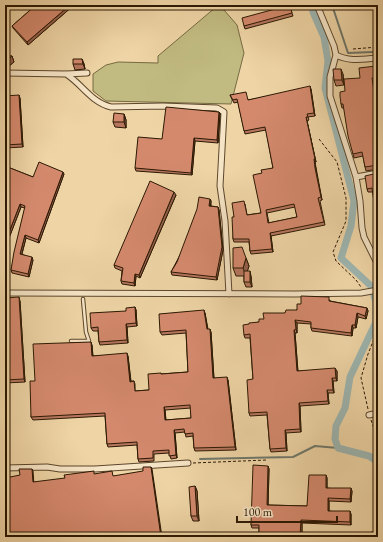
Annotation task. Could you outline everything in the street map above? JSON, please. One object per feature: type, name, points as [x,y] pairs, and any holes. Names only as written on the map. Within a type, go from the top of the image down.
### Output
[{"type":"street","points":[[317,5],[334,46],[336,55],[330,77],[330,96],[356,177],[364,237],[377,263],[378,271]]},
{"type":"street","points":[[336,55],[352,59],[378,58]]},
{"type":"street","points":[[5,73],[87,73]]},
{"type":"street","points":[[66,74],[98,103],[104,106],[216,108],[224,112],[220,186],[225,221],[229,294]]},
{"type":"street","points":[[356,177],[378,173]]},
{"type":"street","points":[[5,293],[82,296],[366,293],[377,290]]},
{"type":"street","points":[[369,415],[378,413]]},
{"type":"street","points":[[5,468],[47,467],[60,469],[96,469],[188,463]]},
{"type":"lane","points":[[71,341],[89,341],[86,332],[82,296]]},
{"type":"path","points":[[353,49],[378,47]]},
{"type":"path","points":[[319,139],[337,162],[346,198],[346,221],[333,252],[336,261],[356,280],[366,293]]},
{"type":"path","points":[[378,329],[361,378],[369,415],[378,440]]},
{"type":"path","points":[[188,463],[267,460]]},
{"type":"shaded area","points":[[216,7],[224,10],[237,25],[244,53],[231,104],[106,101],[93,91],[93,74],[106,65],[118,62],[158,63],[158,56]]},
{"type":"building","points":[[36,5],[70,5],[27,42],[12,26]]},
{"type":"building","points":[[290,5],[292,13],[244,26],[242,18]]},
{"type":"building","points":[[5,56],[12,56],[7,63],[5,63]]},
{"type":"building","points":[[73,59],[82,59],[83,64],[73,64]]},
{"type":"building","points":[[375,60],[378,60],[378,77],[372,78],[375,98],[378,97],[378,165],[365,167],[362,152],[353,154],[348,136],[343,104],[341,104],[340,92],[345,91],[344,79],[360,78],[359,68],[376,66]]},
{"type":"building","points":[[333,69],[341,69],[342,80],[334,80]]},
{"type":"building","points":[[310,86],[314,113],[307,114],[308,117],[306,117],[321,197],[318,198],[324,222],[270,233],[272,249],[250,251],[249,239],[233,239],[232,217],[234,217],[232,203],[244,201],[247,215],[261,213],[253,175],[262,173],[261,170],[273,168],[265,127],[244,131],[237,99],[233,100],[230,95],[246,92],[248,100]],"holes":[[[294,204],[297,217],[268,223],[266,210]]]},
{"type":"building","points":[[19,95],[22,144],[5,145],[5,96]]},
{"type":"building","points":[[166,107],[219,112],[217,140],[194,138],[191,173],[135,168],[138,137],[162,139]]},
{"type":"building","points":[[114,113],[124,114],[124,122],[113,122]]},
{"type":"building","points":[[39,162],[63,172],[38,240],[25,235],[20,254],[32,257],[28,274],[11,270],[25,206],[20,204],[8,235],[5,234],[5,166],[33,177]]},
{"type":"building","points":[[378,173],[378,202],[374,202],[372,188],[367,189],[365,176]]},
{"type":"building","points":[[150,181],[174,192],[139,275],[135,274],[134,283],[121,281],[123,268],[114,265]]},
{"type":"building","points":[[199,197],[210,199],[209,206],[218,207],[222,247],[216,277],[171,272],[177,262],[197,209]]},
{"type":"building","points":[[242,247],[246,258],[243,268],[233,268],[233,248]]},
{"type":"building","points":[[244,271],[250,271],[250,282],[244,282]]},
{"type":"building","points":[[301,296],[329,297],[329,301],[367,308],[365,316],[357,313],[355,325],[352,325],[351,333],[311,328],[311,322],[295,320],[296,329],[294,330],[297,371],[335,368],[336,378],[332,378],[333,390],[327,390],[328,401],[299,403],[300,429],[285,430],[286,448],[270,449],[267,412],[249,413],[247,380],[253,379],[250,334],[244,335],[243,325],[259,322],[259,319],[264,319],[263,313],[285,313],[286,310],[297,310],[297,304],[301,304]]},
{"type":"building","points":[[19,297],[24,379],[5,380],[5,298]]},
{"type":"building","points":[[135,307],[136,323],[126,324],[127,340],[99,342],[98,327],[91,328],[90,313],[126,311],[126,308]]},
{"type":"building","points":[[204,310],[207,329],[210,329],[213,378],[227,377],[235,447],[194,448],[193,433],[185,434],[184,429],[174,430],[176,455],[169,456],[169,450],[153,451],[153,458],[138,459],[137,442],[107,444],[105,413],[31,417],[30,381],[35,381],[33,344],[91,342],[92,356],[127,353],[130,382],[134,381],[135,391],[149,390],[148,374],[188,372],[186,330],[160,332],[159,314]],"holes":[[[190,405],[191,418],[165,420],[164,407]]]},
{"type":"building","points":[[253,465],[268,466],[267,505],[307,506],[309,475],[326,475],[326,488],[351,488],[350,499],[328,498],[328,511],[350,511],[350,522],[301,520],[300,537],[251,537],[251,535],[259,536],[259,525],[251,525]]},
{"type":"building","points":[[143,467],[151,467],[161,537],[5,537],[5,478],[20,475],[19,469],[32,469],[33,482],[65,478],[64,475],[94,471],[94,474],[112,471],[113,476],[143,471]]},
{"type":"building","points":[[195,486],[197,516],[191,516],[189,487]]},
{"type":"building","points":[[371,532],[378,532],[378,537],[371,537]]},
{"type":"waterway","points":[[312,5],[313,12],[324,37],[328,61],[325,88],[354,201],[351,226],[341,258],[371,286],[376,302],[376,322],[350,377],[345,408],[336,426],[335,439],[338,448],[369,456],[378,462]]},
{"type":"waterway","points":[[332,5],[348,53],[373,52]]},
{"type":"waterway","points":[[200,459],[293,457],[315,446],[338,448]]}]
